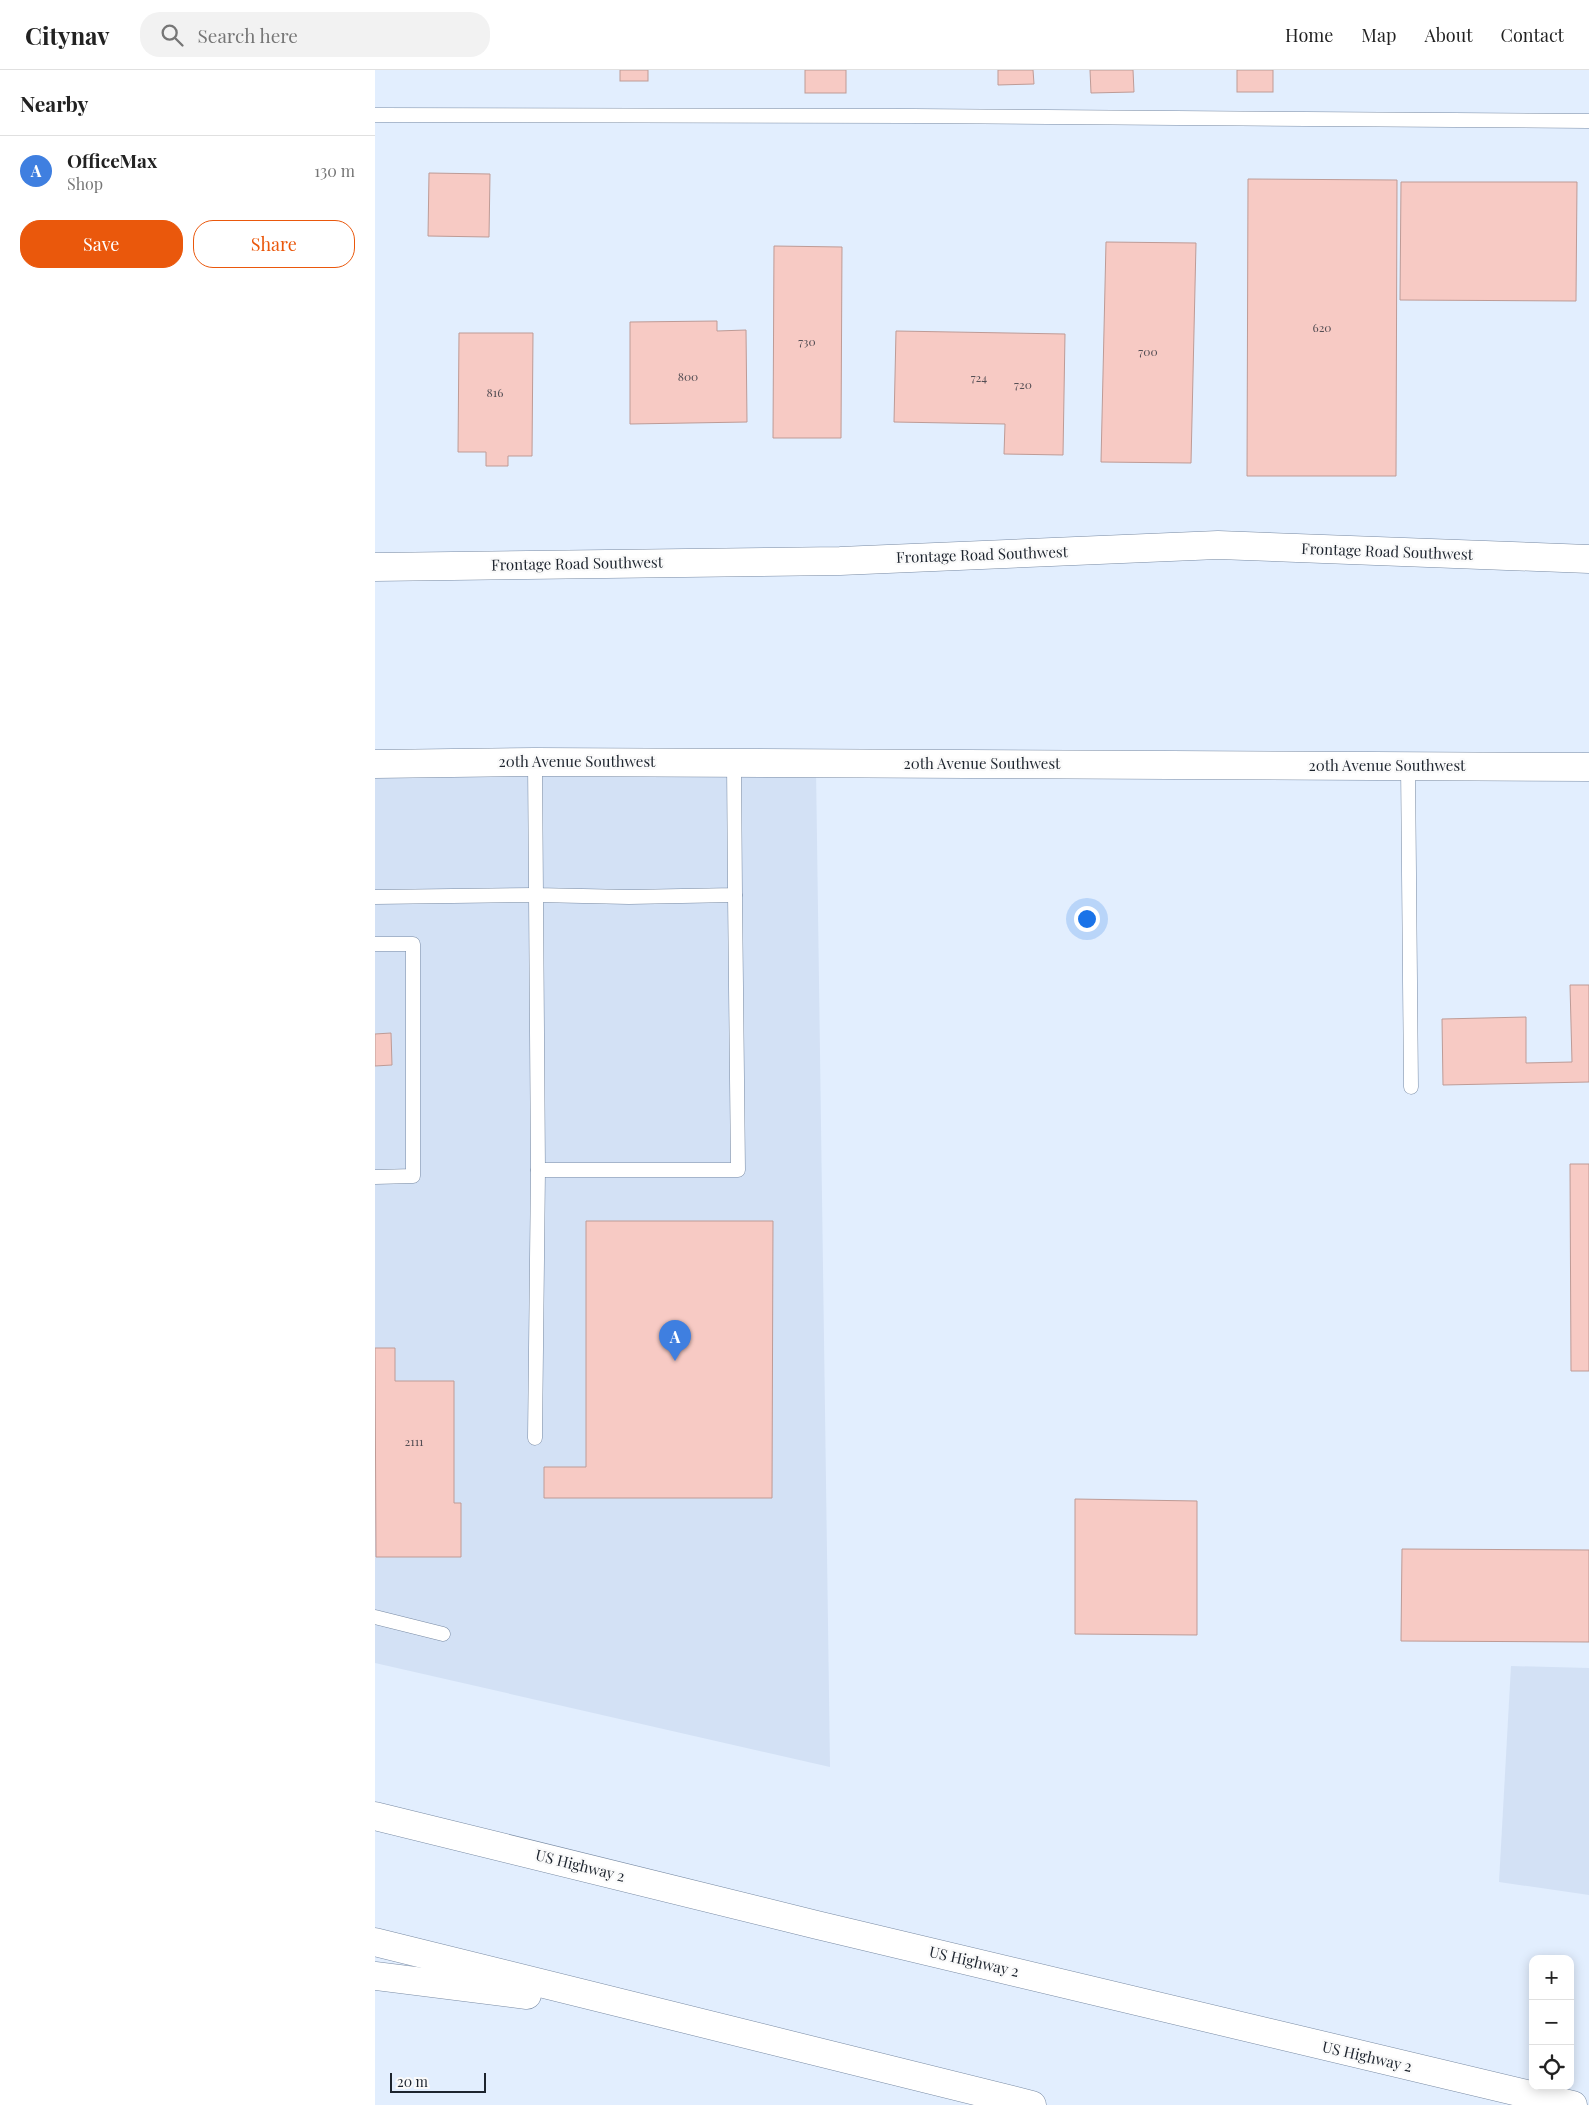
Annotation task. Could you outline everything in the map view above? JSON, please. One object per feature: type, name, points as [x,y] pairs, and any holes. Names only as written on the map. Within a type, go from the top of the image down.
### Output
[{"type":"main road","name":"Frontage Road Southwest","points":[[375,566],[840,560],[1218,546],[1589,559]]},
{"type":"main road","name":"20th Avenue Southwest","points":[[375,764],[535,762],[1589,767]]},
{"type":"main road","name":"US Highway 2","points":[[375,1816],[817,1925],[1573,2105]]},
{"type":"main road","points":[[375,1942],[1032,2105]]},
{"type":"main road","points":[[375,1976],[646,2010]]},
{"type":"lane","points":[[375,115],[902,116],[1589,121]]},
{"type":"lane","points":[[535,762],[537,1170],[535,1438]]},
{"type":"lane","points":[[537,1170],[738,1170],[734,763]]},
{"type":"lane","points":[[1408,766],[1411,1088]]},
{"type":"lane","points":[[375,897],[735,895]]},
{"type":"lane","points":[[375,944],[413,944],[413,1176],[375,1177]]},
{"type":"lane","points":[[375,1616],[443,1634]]},
{"type":"shaded area","points":[[375,765],[816,768],[830,1767],[375,1663]]},
{"type":"shaded area","points":[[1511,1666],[1589,1668],[1589,1895],[1499,1882]]},
{"type":"building","points":[[620,70],[648,70],[648,81],[620,81]]},
{"type":"building","points":[[805,70],[846,70],[846,93],[805,93]]},
{"type":"building","points":[[998,70],[1033,70],[1034,84],[998,85]]},
{"type":"building","points":[[1090,70],[1133,70],[1134,92],[1091,93]]},
{"type":"building","points":[[1237,70],[1273,70],[1273,92],[1237,92]]},
{"type":"building","points":[[429,173],[490,174],[489,237],[428,236]]},
{"type":"building","points":[[1248,179],[1397,180],[1396,476],[1247,476]]},
{"type":"building","points":[[1401,182],[1577,182],[1576,301],[1400,300]]},
{"type":"building","points":[[1106,242],[1196,243],[1191,463],[1101,462]]},
{"type":"building","points":[[774,246],[842,247],[841,438],[773,438]]},
{"type":"building","points":[[717,321],[717,331],[746,330],[747,422],[630,424],[630,322]]},
{"type":"building","points":[[896,331],[1065,334],[1063,455],[1004,454],[1005,424],[894,422]]},
{"type":"building","points":[[459,333],[533,333],[532,456],[508,456],[508,466],[486,466],[486,452],[458,452]]},
{"type":"building","points":[[1570,985],[1589,985],[1589,1082],[1443,1085],[1442,1019],[1526,1017],[1526,1063],[1572,1062]]},
{"type":"building","points":[[391,1033],[392,1065],[375,1066],[375,1034]]},
{"type":"building","points":[[1570,1164],[1589,1164],[1589,1371],[1571,1371]]},
{"type":"building","points":[[586,1221],[773,1221],[772,1498],[544,1498],[544,1467],[586,1467]]},
{"type":"building","points":[[375,1348],[395,1348],[395,1381],[454,1381],[454,1503],[461,1503],[461,1557],[376,1557]]},
{"type":"building","points":[[1075,1499],[1197,1501],[1197,1635],[1075,1634]]},
{"type":"building","points":[[1402,1549],[1589,1550],[1589,1642],[1401,1641]]},
{"type":"place","name":"OfficeMax","points":[[675,1361]]}]
